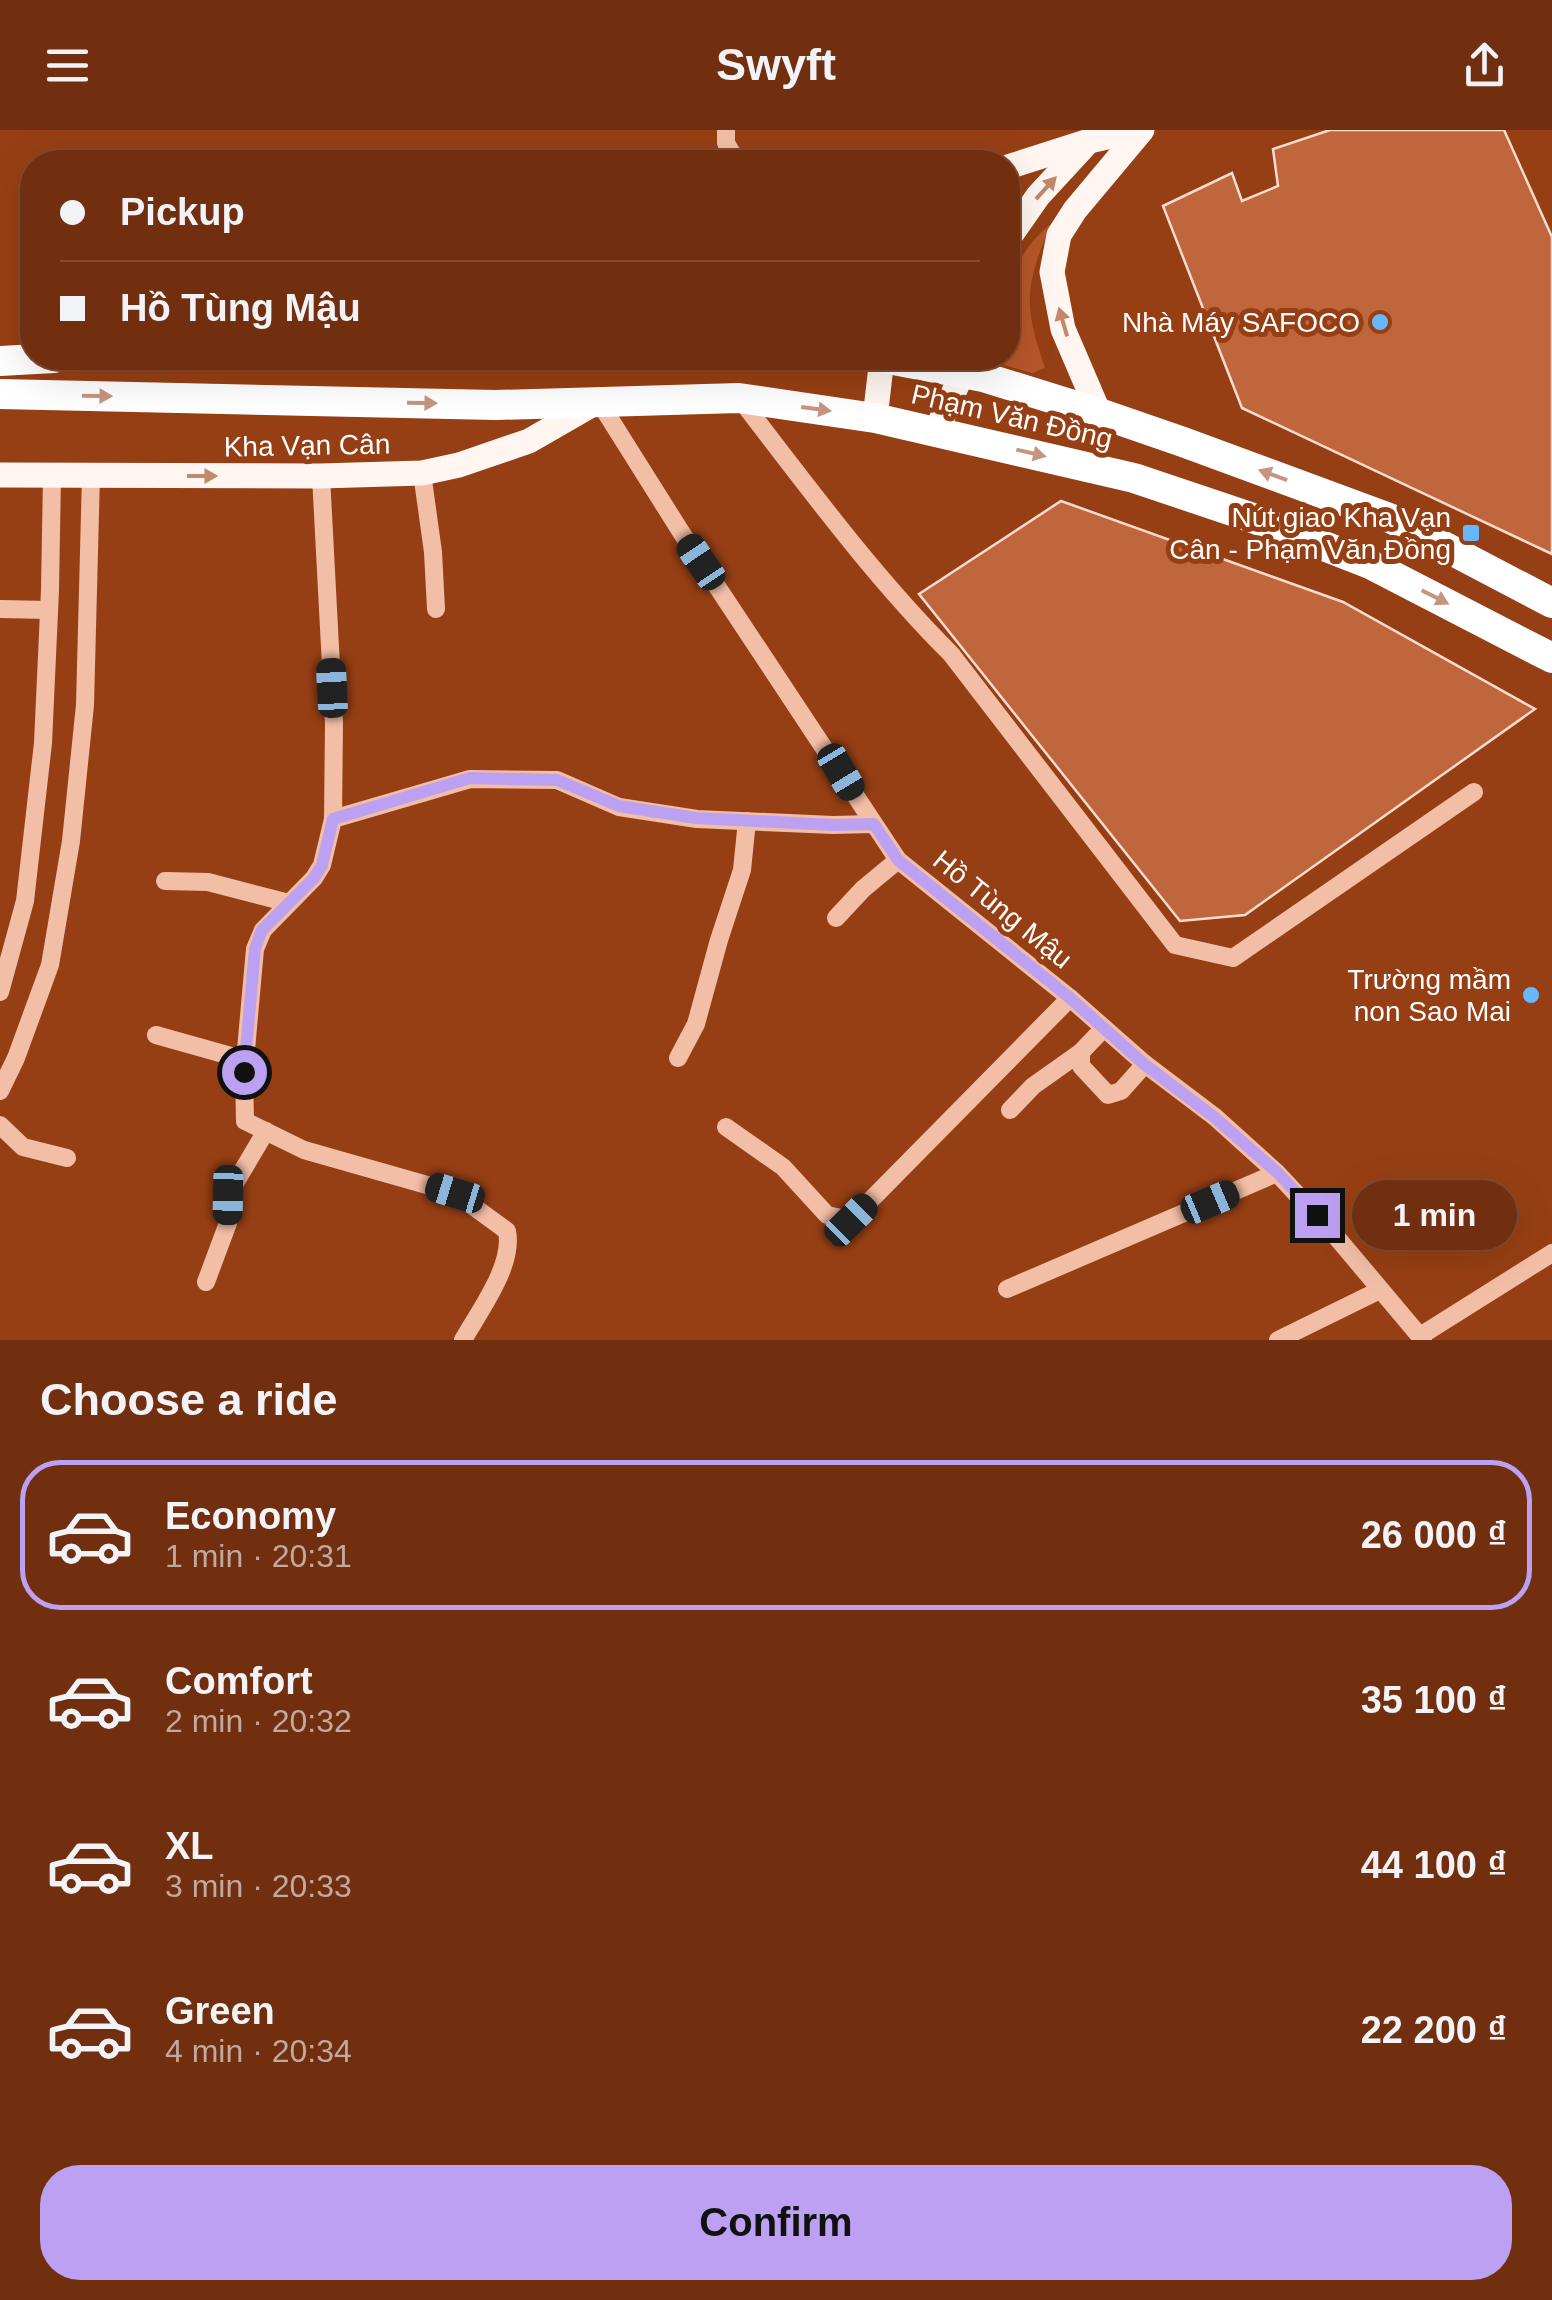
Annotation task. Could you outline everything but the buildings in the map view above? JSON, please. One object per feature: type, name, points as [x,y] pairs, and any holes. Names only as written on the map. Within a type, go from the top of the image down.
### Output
[{"type":"highway","name":"Phạm Văn Đồng","points":[[979,370],[1392,520],[1552,604]]},
{"type":"highway","name":"Phạm Văn Đồng","points":[[0,394],[496,405],[739,398],[875,418],[1134,478],[1250,517],[1370,564],[1552,658]]},
{"type":"main road","points":[[1020,162],[1090,140],[1140,130]]},
{"type":"main road","points":[[1099,412],[1063,329],[1052,272],[1060,235],[1075,210],[1140,130]]},
{"type":"main road","points":[[1020,222],[1038,196],[1090,140]]},
{"type":"main road","points":[[875,418],[881,370]]},
{"type":"main road","points":[[936,431],[963,370]]},
{"type":"main road","name":"Kha Vạn Cân","points":[[0,476],[422,473],[529,441],[598,400]]},
{"type":"street","points":[[739,398],[856,548],[950,654],[1176,945],[1232,958],[1474,792]]},
{"type":"street","name":"Hồ Tùng Mậu","points":[[598,400],[898,860],[1278,1173],[1421,1338]]},
{"type":"street","points":[[422,473],[436,608]]},
{"type":"street","points":[[0,1091],[50,965],[71,841],[86,706],[91,475]]},
{"type":"street","points":[[0,992],[25,902],[43,743],[52,476]]},
{"type":"street","points":[[321,476],[334,724],[333,819],[322,865],[262,930],[255,949],[245,1060],[245,1121],[304,1150],[455,1193],[507,1232],[510,1245],[502,1269],[464,1340]]},
{"type":"street","points":[[0,609],[49,610]]},
{"type":"street","points":[[333,819],[470,778],[557,780],[619,806],[696,818],[874,824]]},
{"type":"street","points":[[678,1058],[696,1024],[742,870],[747,821]]},
{"type":"street","points":[[836,918],[862,889],[898,860]]},
{"type":"street","points":[[164,881],[208,882],[289,903]]},
{"type":"street","points":[[726,1127],[782,1168],[827,1215],[851,1220],[1070,998]]},
{"type":"street","points":[[1010,1110],[1104,1028]]},
{"type":"street","points":[[156,1036],[245,1060]]},
{"type":"street","points":[[1081,1052],[1081,1066],[1108,1095],[1121,1091],[1144,1064]]},
{"type":"street","points":[[0,1125],[23,1147],[67,1158]]},
{"type":"street","points":[[206,1282],[228,1224],[228,1195],[266,1130]]},
{"type":"street","points":[[1008,1289],[1278,1173]]},
{"type":"street","points":[[1421,1338],[1552,1253]]},
{"type":"street","points":[[1278,1340],[1380,1290]]},
{"type":"shaded area","points":[[1051,224],[1036,264],[1030,295],[1033,327],[1045,368],[1032,373],[1020,370],[1020,262]]},
{"type":"place","name":"Nhà Máy SAFOCO","points":[[1380,322]]},
{"type":"place","name":"Nút giao Kha Vạn Cân - Phạm Văn Đồng","points":[[1471,533]]},
{"type":"place","name":"Trường mầm non Sao Mai","points":[[1531,995]]},
{"type":"route","points":[[244,1072],[255,949],[262,930],[322,865],[333,819],[470,778],[557,780],[619,806],[696,818],[874,824],[898,860],[1070,998],[1144,1064],[1214,1117],[1278,1173],[1317,1215]]}]
